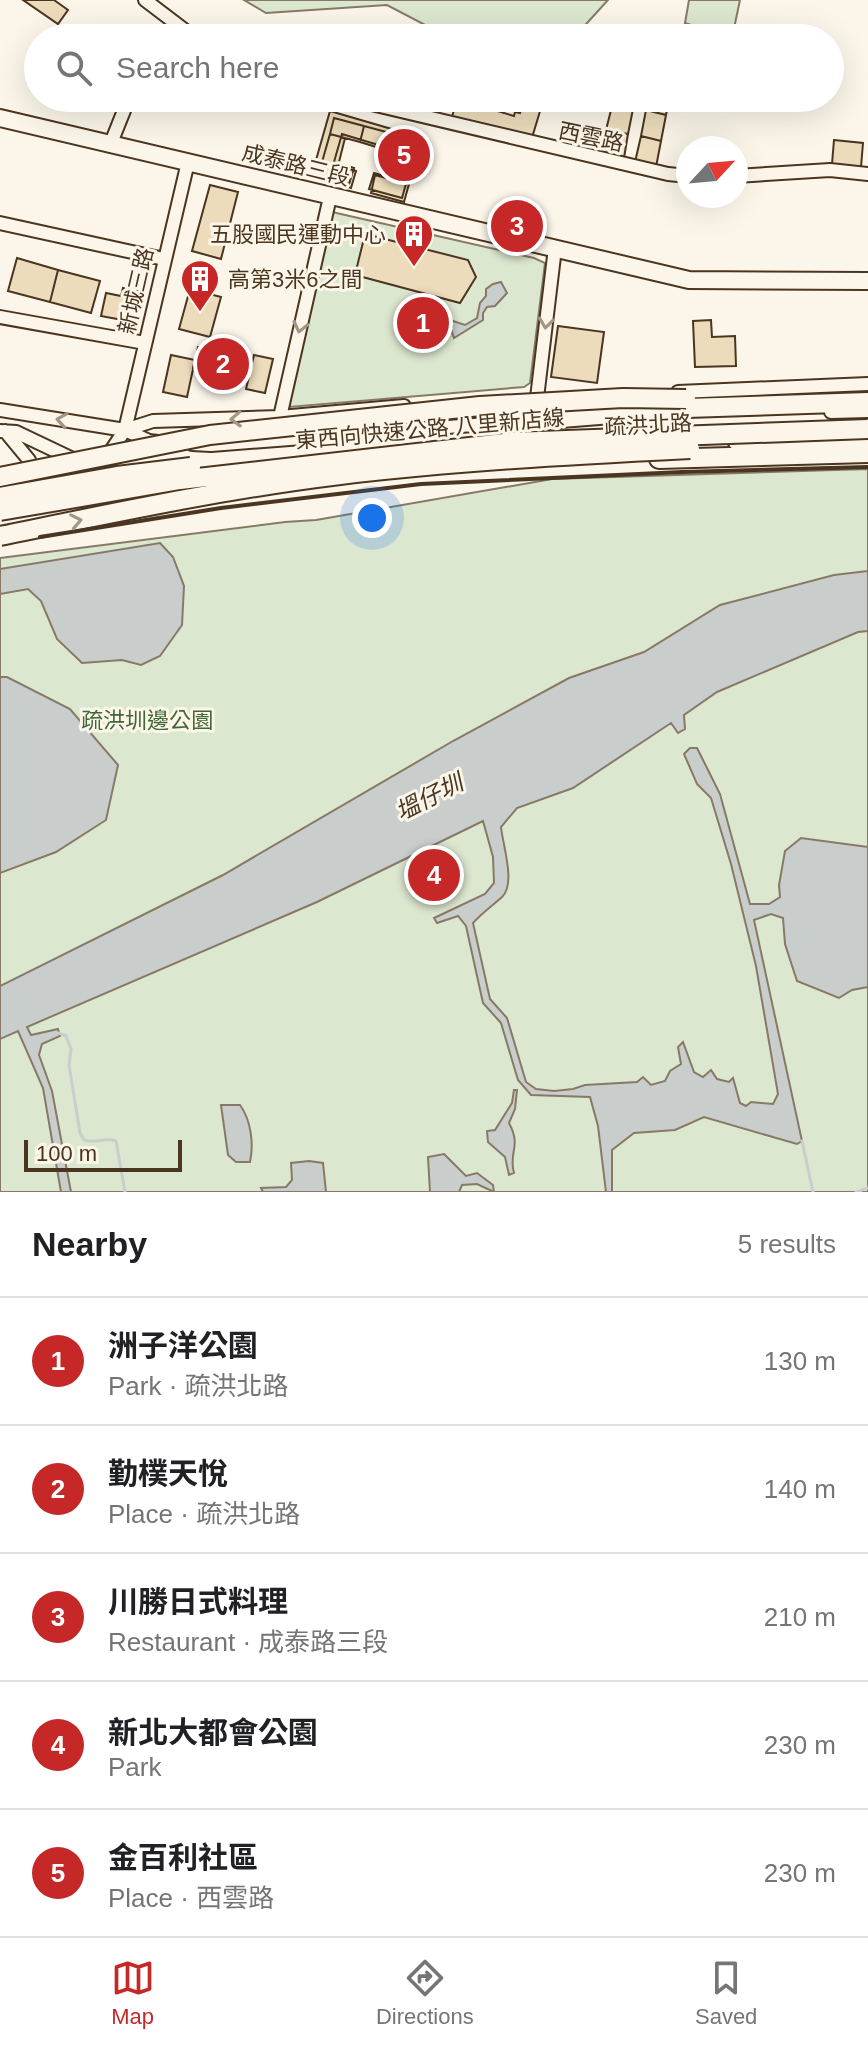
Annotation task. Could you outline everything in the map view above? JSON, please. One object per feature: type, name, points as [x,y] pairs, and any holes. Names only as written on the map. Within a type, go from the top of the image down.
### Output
[{"type":"highway","points":[[0,477],[210,435],[480,406],[623,398],[686,399],[868,391]]},
{"type":"highway","points":[[536,420],[687,408],[868,402]]},
{"type":"highway","name":"東西向快速公路 八里新店線","points":[[0,494],[117,476],[518,431],[868,420]]},
{"type":"highway","name":"東西向快速公路 八里新店線","points":[[0,511],[180,480],[512,442],[868,429]]},
{"type":"highway","points":[[0,536],[183,499],[337,476],[495,460],[690,449],[865,448]]},
{"type":"highway","points":[[508,454],[551,464],[865,448]]},
{"type":"main road","name":"成泰路三段","points":[[0,118],[689,280],[868,281]]},
{"type":"street","points":[[145,0],[177,24]]},
{"type":"street","points":[[111,143],[123,112]]},
{"type":"street","name":"西雲路","points":[[403,112],[548,148],[676,175]]},
{"type":"street","name":"新城三路","points":[[125,430],[188,162]]},
{"type":"street","points":[[748,175],[830,170],[868,174]]},
{"type":"street","points":[[280,417],[330,197]]},
{"type":"street","points":[[0,223],[164,259]]},
{"type":"street","points":[[537,398],[555,248]]},
{"type":"street","points":[[0,317],[145,343]]},
{"type":"street","name":"疏洪北路","points":[[125,430],[153,421],[280,417],[353,409],[537,398],[868,384]]},
{"type":"street","points":[[0,410],[125,430],[98,470],[79,486],[20,489],[0,494]]},
{"type":"street","name":"疏洪北路","points":[[125,430],[149,441],[211,445],[536,420],[868,411]]},
{"type":"street","points":[[173,421],[211,445]]},
{"type":"street","points":[[3,431],[29,460],[31,474],[20,489]]},
{"type":"street","points":[[3,431],[16,432],[98,470],[158,487],[508,454]]},
{"type":"green space","points":[[244,0],[608,0],[586,24],[423,24],[387,5],[266,13]]},
{"type":"green space","points":[[689,0],[740,0],[735,24],[685,23]]},
{"type":"green space","points":[[332,212],[545,263],[530,383],[524,387],[289,407]]},
{"type":"green space","name":"疏洪圳邊公園","points":[[868,469],[868,1192],[0,1192],[0,558],[316,520],[552,479]]},
{"type":"water","points":[[501,282],[507,293],[495,306],[487,307],[483,320],[454,338],[450,327],[444,324],[422,332],[422,328],[447,319],[465,325],[477,318],[486,289]]},
{"type":"water","points":[[160,543],[173,557],[184,586],[182,625],[160,656],[141,665],[122,660],[82,663],[57,639],[41,601],[28,589],[0,594],[0,569]]},
{"type":"water","name":"塭仔圳","points":[[868,571],[868,631],[858,632],[717,692],[684,715],[685,729],[678,733],[671,723],[573,788],[517,808],[501,827],[508,864],[506,891],[473,923],[490,999],[507,1018],[526,1082],[536,1089],[554,1091],[585,1085],[637,1082],[643,1077],[651,1085],[665,1081],[670,1071],[681,1064],[678,1047],[683,1042],[694,1072],[703,1077],[711,1070],[717,1079],[729,1082],[733,1078],[740,1103],[746,1106],[751,1102],[773,1104],[778,1094],[756,966],[731,864],[711,798],[697,784],[684,754],[690,748],[697,748],[720,794],[750,904],[769,904],[780,897],[785,851],[801,838],[868,847],[868,987],[852,990],[839,998],[797,981],[785,944],[783,918],[771,914],[754,920],[802,1141],[797,1144],[704,1117],[675,1130],[634,1133],[612,1150],[612,1192],[606,1192],[598,1126],[590,1097],[531,1095],[518,1080],[501,1023],[483,1003],[466,926],[458,916],[437,923],[434,918],[485,894],[494,883],[493,857],[483,821],[317,902],[27,1027],[31,1035],[58,1029],[60,1036],[42,1044],[39,1055],[52,1091],[71,1192],[61,1192],[43,1088],[18,1031],[0,1039],[0,986],[223,875],[453,741],[569,678],[644,652],[720,605],[834,575]]},
{"type":"water","points":[[0,677],[7,677],[70,709],[118,765],[106,820],[56,852],[0,873]]},
{"type":"water","points":[[514,1090],[517,1090],[515,1109],[509,1123],[515,1144],[514,1173],[509,1175],[505,1157],[488,1142],[487,1131],[495,1130],[512,1103]]},
{"type":"water","points":[[221,1105],[240,1105],[244,1111],[251,1132],[250,1162],[236,1162],[228,1155]]},
{"type":"water","points":[[444,1154],[466,1176],[477,1173],[493,1185],[494,1192],[477,1184],[462,1185],[459,1192],[430,1192],[428,1157]]},
{"type":"water","points":[[291,1163],[323,1163],[326,1192],[263,1192],[261,1188],[286,1187],[292,1180]]},
{"type":"building","points":[[23,0],[54,0],[68,10],[58,24]]},
{"type":"building","points":[[330,112],[419,137],[402,198],[369,189],[374,173],[388,177],[395,150],[342,134],[334,162],[354,168],[349,184],[317,175],[321,161],[316,160]]},
{"type":"building","points":[[453,112],[501,112],[514,116],[515,112],[540,112],[531,141],[452,117]]},
{"type":"building","points":[[610,112],[632,112],[628,134],[606,130]]},
{"type":"building","points":[[646,112],[666,115],[661,141],[641,136]]},
{"type":"building","points":[[334,118],[364,126],[360,142],[330,134]]},
{"type":"building","points":[[364,126],[390,133],[386,150],[360,142]]},
{"type":"building","points":[[606,130],[628,134],[624,158],[601,154]]},
{"type":"building","points":[[390,133],[420,141],[416,158],[386,150]]},
{"type":"building","points":[[330,134],[345,138],[338,166],[322,162]]},
{"type":"building","points":[[641,136],[661,141],[656,167],[635,162]]},
{"type":"building","points":[[834,140],[863,143],[861,167],[832,164]]},
{"type":"building","points":[[398,153],[416,158],[409,184],[391,179]]},
{"type":"building","points":[[322,162],[356,171],[351,188],[318,178]]},
{"type":"building","points":[[375,175],[409,184],[404,202],[371,193]]},
{"type":"building","points":[[210,185],[238,192],[221,259],[192,251]]},
{"type":"building","name":"五股國民運動中心","points":[[365,234],[468,260],[476,277],[460,303],[355,275]]},
{"type":"building","points":[[17,258],[58,270],[50,302],[8,291]]},
{"type":"building","points":[[58,270],[100,281],[91,313],[50,302]]},
{"type":"building","points":[[123,288],[140,292],[136,309],[131,308],[128,321],[101,316],[106,293],[121,296]]},
{"type":"building","name":"高第3米6之間","points":[[190,289],[221,297],[210,337],[179,329]]},
{"type":"building","points":[[711,320],[712,337],[735,336],[736,366],[695,367],[693,321]]},
{"type":"building","points":[[558,326],[604,332],[597,383],[551,377]]},
{"type":"building","points":[[198,347],[252,360],[248,380],[193,368]]},
{"type":"building","points":[[171,355],[195,360],[187,397],[163,392]]},
{"type":"building","points":[[254,355],[273,359],[265,393],[246,389]]},
{"type":"waterway","points":[[59,1033],[66,1036],[71,1049],[69,1065],[80,1133],[88,1141],[116,1141],[125,1192]]},
{"type":"waterway","points":[[802,1141],[813,1192]]},
{"type":"waterway","points":[[856,1192],[868,1188]]},
{"type":"wall","points":[[40,537],[221,508],[421,484],[868,467]]},
{"type":"place","name":"金百利社區","points":[[404,155]]},
{"type":"place","name":"川勝日式料理","points":[[517,226]]},
{"type":"place","name":"五股國民運動中心","points":[[414,268]]},
{"type":"place","name":"高第3米6之間","points":[[200,313]]},
{"type":"place","name":"洲子洋公園","points":[[423,323]]},
{"type":"place","name":"勤樸天悅","points":[[223,364]]},
{"type":"place","name":"新北大都會公園","points":[[434,875]]}]
